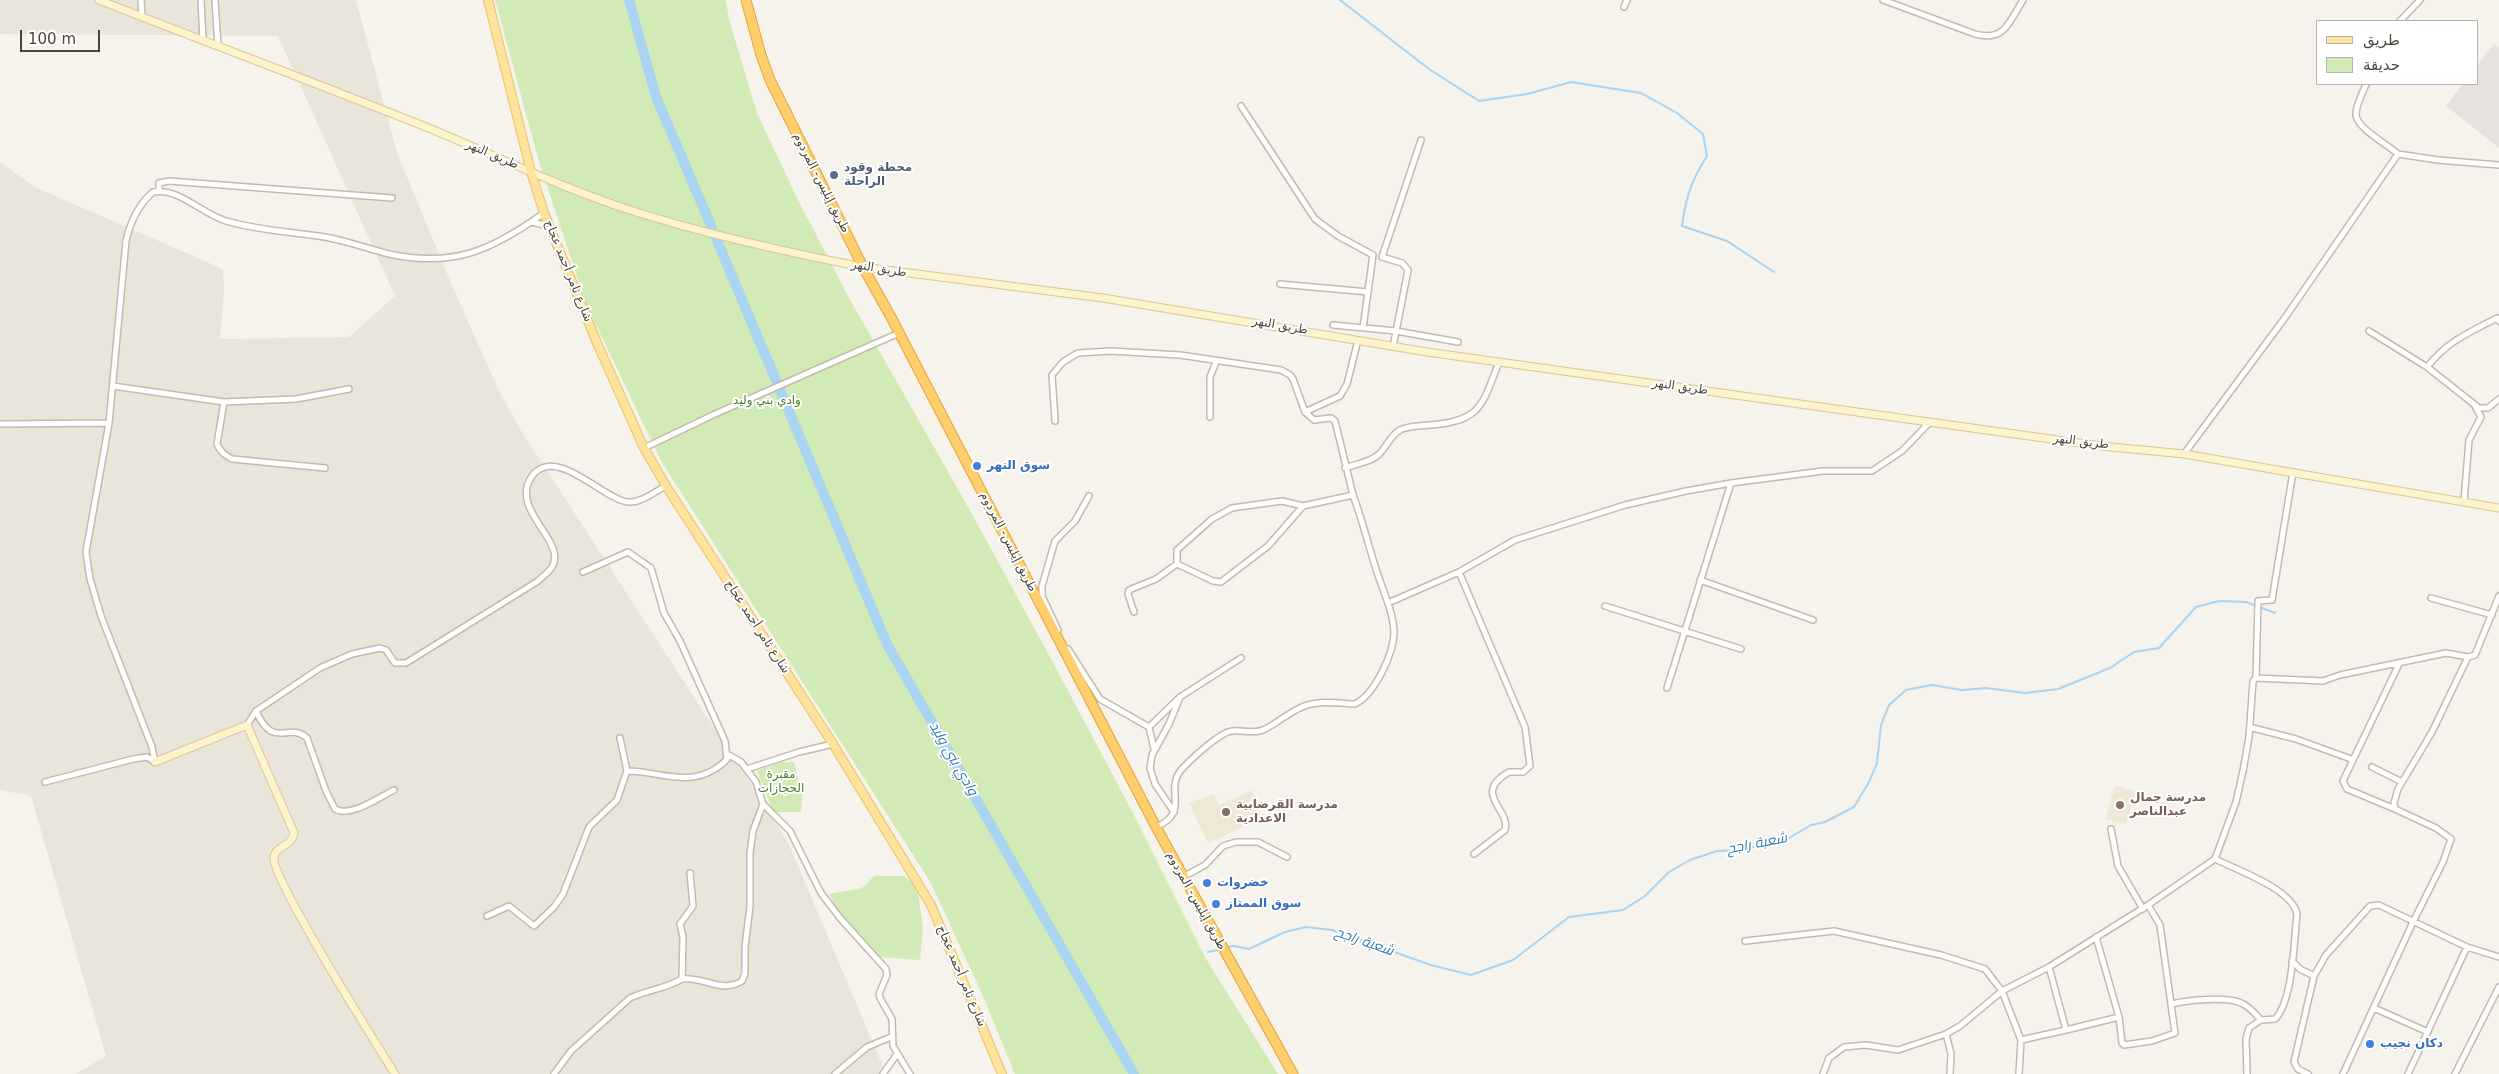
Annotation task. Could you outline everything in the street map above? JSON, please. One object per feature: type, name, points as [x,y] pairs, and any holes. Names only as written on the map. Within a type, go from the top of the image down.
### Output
[{"type":"highway","name":"طريق إيليس- المردوم","points":[[746,0],[770,80],[863,267],[900,333],[1063,645],[1156,828],[1293,1074]]},
{"type":"main road","name":"طريق النهر","points":[[99,0],[428,128],[568,189],[634,211],[752,243],[863,267],[1104,298],[1499,362],[2101,446],[2184,454],[2499,508]]},
{"type":"main road","name":"شارع ثامر أحمد عجاج","points":[[488,0],[531,172],[544,213],[597,343],[644,448],[666,486],[833,744],[931,905],[1002,1074]]},
{"type":"main road","points":[[155,762],[247,725],[294,833],[290,843],[275,854],[275,866],[298,910],[395,1074]]},
{"type":"street","points":[[141,0],[142,17]]},
{"type":"street","points":[[201,0],[203,41]]},
{"type":"street","points":[[215,0],[218,46]]},
{"type":"street","points":[[1624,7],[1627,0]]},
{"type":"street","points":[[1883,0],[1975,34],[1990,37],[2002,33],[2023,0]]},
{"type":"street","points":[[2401,20],[2420,0]]},
{"type":"street","points":[[2366,85],[2356,112],[2358,121],[2364,129],[2398,154],[2438,160],[2499,165]]},
{"type":"street","points":[[1241,106],[1315,219],[1338,236],[1373,255],[1402,263],[1408,270],[1393,346]]},
{"type":"street","points":[[1382,257],[1421,140]]},
{"type":"street","points":[[2184,454],[2284,319],[2398,154]]},
{"type":"street","points":[[159,191],[159,183],[169,180],[392,198]]},
{"type":"street","points":[[155,762],[152,747],[101,616],[87,567],[88,537],[113,386],[128,231],[145,198],[153,192],[159,191],[173,194],[227,221],[267,230],[287,231],[336,239],[388,254],[432,260],[460,256],[489,246],[532,222],[544,213]]},
{"type":"street","points":[[532,222],[549,226]]},
{"type":"street","points":[[1363,328],[1373,255]]},
{"type":"street","points":[[1280,284],[1368,292]]},
{"type":"street","points":[[2427,367],[2440,351],[2452,342],[2498,318]]},
{"type":"street","points":[[1333,325],[1396,331],[1458,342]]},
{"type":"street","points":[[2370,331],[2427,367],[2475,405],[2485,410],[2499,399]]},
{"type":"street","points":[[644,448],[715,414],[900,333]]},
{"type":"street","points":[[1306,412],[1340,396],[1347,384],[1358,340]]},
{"type":"street","points":[[1055,422],[1052,375],[1063,362],[1078,353],[1110,351],[1180,355],[1286,372],[1293,379],[1306,412],[1314,420],[1331,418],[1334,421],[1353,495],[1388,603],[1394,638],[1380,676],[1366,697],[1355,704],[1317,702],[1298,709],[1261,730],[1229,731],[1221,735],[1182,770],[1176,783],[1174,812],[1168,822],[1156,828]]},
{"type":"street","points":[[1210,417],[1210,377],[1216,362]]},
{"type":"street","points":[[1345,468],[1380,454],[1391,438],[1402,429],[1447,424],[1469,417],[1474,413],[1485,395],[1499,362]]},
{"type":"street","points":[[113,386],[224,402],[296,400],[349,389]]},
{"type":"street","points":[[224,402],[217,444],[219,450],[226,456],[232,459],[325,468]]},
{"type":"street","points":[[2464,501],[2469,440],[2481,417],[2475,405]]},
{"type":"street","points":[[1388,603],[1459,572],[1502,547],[1530,534],[1625,505],[1731,483],[1823,471],[1872,470],[1887,463],[1902,451],[1930,422]]},
{"type":"street","points":[[0,424],[108,423]]},
{"type":"street","points":[[247,725],[256,711],[320,668],[352,654],[380,648],[386,650],[395,663],[406,663],[538,581],[552,567],[554,561],[550,541],[529,508],[525,496],[532,476],[539,470],[554,467],[572,471],[625,502],[638,502],[666,486]]},
{"type":"street","points":[[1824,1074],[1829,1058],[1844,1047],[1866,1045],[1898,1050],[1946,1034],[1960,1026],[2002,991],[2049,968],[2145,907],[2215,859],[2236,802],[2244,771],[2249,737],[2252,681],[2256,678],[2258,601],[2272,600],[2293,472]]},
{"type":"street","points":[[1667,688],[1731,483]]},
{"type":"street","points":[[1177,564],[1177,550],[1222,512],[1232,508],[1282,500],[1303,506],[1353,495]]},
{"type":"street","points":[[1089,496],[1075,521],[1054,541],[1042,586],[1042,596],[1063,645],[1100,699],[1149,726],[1154,749]]},
{"type":"street","points":[[1177,564],[1221,582],[1268,546],[1303,506]]},
{"type":"street","points":[[583,572],[628,552],[651,568],[664,613],[680,641],[725,742],[728,759]]},
{"type":"street","points":[[1134,612],[1128,594],[1130,590],[1156,579],[1177,564]]},
{"type":"street","points":[[1459,572],[1525,727],[1530,762],[1528,769],[1523,772],[1509,772],[1494,786],[1492,796],[1506,825],[1505,830],[1474,854]]},
{"type":"street","points":[[1700,580],[1813,620]]},
{"type":"street","points":[[2256,678],[2323,681],[2340,675],[2446,653],[2468,657],[2475,656],[2499,596]]},
{"type":"street","points":[[2430,598],[2492,615]]},
{"type":"street","points":[[1605,606],[1686,630],[1741,649]]},
{"type":"street","points":[[2395,810],[2394,803],[2402,782],[2432,732],[2468,657]]},
{"type":"street","points":[[1149,726],[1180,697],[1241,658]]},
{"type":"street","points":[[2343,1074],[2413,922],[2443,862],[2451,839],[2436,828],[2346,789],[2342,781],[2351,759],[2399,664]]},
{"type":"street","points":[[1174,812],[1153,779],[1150,768],[1154,749],[1169,724],[1180,697]]},
{"type":"street","points":[[256,711],[262,726],[269,731],[277,734],[297,733],[307,738],[326,791],[335,809],[344,812],[357,808],[394,790]]},
{"type":"street","points":[[2253,728],[2296,739],[2351,759]]},
{"type":"street","points":[[488,916],[509,906],[534,926],[554,907],[563,894],[589,827],[617,800],[627,771],[620,738]]},
{"type":"street","points":[[747,769],[799,752],[833,744]]},
{"type":"street","points":[[627,771],[691,779],[712,771],[728,759],[729,756],[736,758],[747,769],[756,782],[763,804],[790,831],[819,890],[840,918],[886,969],[888,975],[879,994],[892,1019],[891,1037],[897,1054],[910,1074]]},
{"type":"street","points":[[45,782],[132,759],[147,757],[155,762]]},
{"type":"street","points":[[2372,767],[2402,782]]},
{"type":"street","points":[[554,1074],[572,1051],[625,1002],[642,992],[657,990],[682,979],[719,986],[733,985],[742,981],[745,973],[745,947],[750,906],[750,853],[753,831],[763,804]]},
{"type":"street","points":[[2096,937],[2119,1017],[2123,1044],[2128,1045],[2152,1041],[2175,1033],[2160,925],[2145,907],[2118,866],[2111,829]]},
{"type":"street","points":[[1184,877],[1205,865],[1222,846],[1236,842],[1258,842],[1288,857]]},
{"type":"street","points":[[2215,859],[2282,893],[2293,902],[2297,914],[2288,994],[2279,1015],[2275,1019],[2261,1020],[2249,1028],[2247,1033],[2247,1074]]},
{"type":"street","points":[[682,979],[683,937],[680,924],[693,906],[690,873]]},
{"type":"street","points":[[2308,1074],[2298,1069],[2294,1062],[2314,976],[2326,955],[2370,906],[2379,905],[2467,947],[2499,957]]},
{"type":"street","points":[[1745,941],[1834,931],[1979,966],[1989,972],[2002,991],[2021,1040],[2020,1074]]},
{"type":"street","points":[[2408,1074],[2467,947]]},
{"type":"street","points":[[2292,961],[2300,969],[2314,976]]},
{"type":"street","points":[[2049,968],[2066,1030]]},
{"type":"street","points":[[2455,1074],[2499,987]]},
{"type":"street","points":[[2172,1004],[2199,999],[2237,1002],[2244,1004],[2261,1020]]},
{"type":"street","points":[[2374,1008],[2428,1032]]},
{"type":"street","points":[[2021,1040],[2119,1017]]},
{"type":"street","points":[[1946,1034],[1951,1054],[1950,1074]]},
{"type":"street","points":[[835,1074],[867,1047],[891,1037]]},
{"type":"street","points":[[883,1074],[897,1054]]},
{"type":"shaded area","points":[[0,0],[356,0],[397,153],[451,283],[498,389],[520,429],[788,842],[886,1074],[76,1074],[106,1056],[31,796],[0,790],[0,162],[35,187],[223,269],[224,290],[220,339],[349,337],[395,296],[278,36],[0,34]]},
{"type":"shaded area","points":[[2494,43],[2499,47],[2499,148],[2446,106],[2462,85],[2479,85],[2479,63]]},
{"type":"shaded area","name":"مدرسة جمال عبدالناصر","points":[[2115,785],[2135,791],[2126,824],[2105,819]]},
{"type":"shaded area","name":"مدرسة القرضابية الاعدادية","points":[[1252,790],[1262,818],[1208,843],[1189,803],[1214,794],[1219,805]]},
{"type":"green space","name":"وادي بني وليد","points":[[495,0],[726,0],[729,20],[757,113],[797,198],[848,296],[967,505],[1050,657],[1133,813],[1206,959],[1278,1074],[1015,1074],[982,994],[931,883],[661,461],[587,306],[539,162]]},
{"type":"green space","name":"مقبرة الحجازات","points":[[780,762],[794,762],[802,795],[801,812],[773,812],[757,771]]},
{"type":"green space","points":[[874,876],[904,876],[917,887],[923,928],[920,960],[879,957],[851,931],[837,911],[829,894],[862,888]]},
{"type":"waterway","name":"وادي بني وليد","points":[[629,0],[656,97],[712,228]]},
{"type":"waterway","points":[[1340,0],[1429,69],[1479,101],[1527,94],[1571,82],[1641,93],[1677,113],[1703,134],[1707,156],[1690,190],[1682,226],[1727,241],[1774,272]]},
{"type":"waterway","name":"وادي بني وليد","points":[[716,238],[887,644],[1134,1074]]},
{"type":"waterway","name":"شعبة راجح","points":[[1228,947],[1234,946],[1249,949],[1285,932],[1306,927],[1332,930],[1431,965],[1471,975],[1513,960],[1569,917],[1623,910],[1645,896],[1669,872],[1690,860],[1717,851],[1737,850],[1784,841],[1811,825],[1825,822],[1854,807],[1869,782],[1877,763],[1881,725],[1889,705],[1906,690],[1932,685],[1962,690],[1986,688],[2025,693],[2058,689],[2110,668],[2134,652],[2159,648],[2196,607],[2219,601],[2246,602],[2275,613]]},
{"type":"waterway","points":[[1208,952],[1218,950]]},
{"type":"place","name":"محطة وقود الراحلة","points":[[834,175]]},
{"type":"place","name":"سوق النهر","points":[[977,466]]},
{"type":"place","name":"مدرسة جمال عبدالناصر","points":[[2120,805]]},
{"type":"place","name":"مدرسة القرضابية الاعدادية","points":[[1226,812]]},
{"type":"place","name":"خضروات","points":[[1207,883]]},
{"type":"place","name":"سوق الممتاز","points":[[1216,904]]},
{"type":"place","name":"دكان نجيب","points":[[2370,1044]]}]
